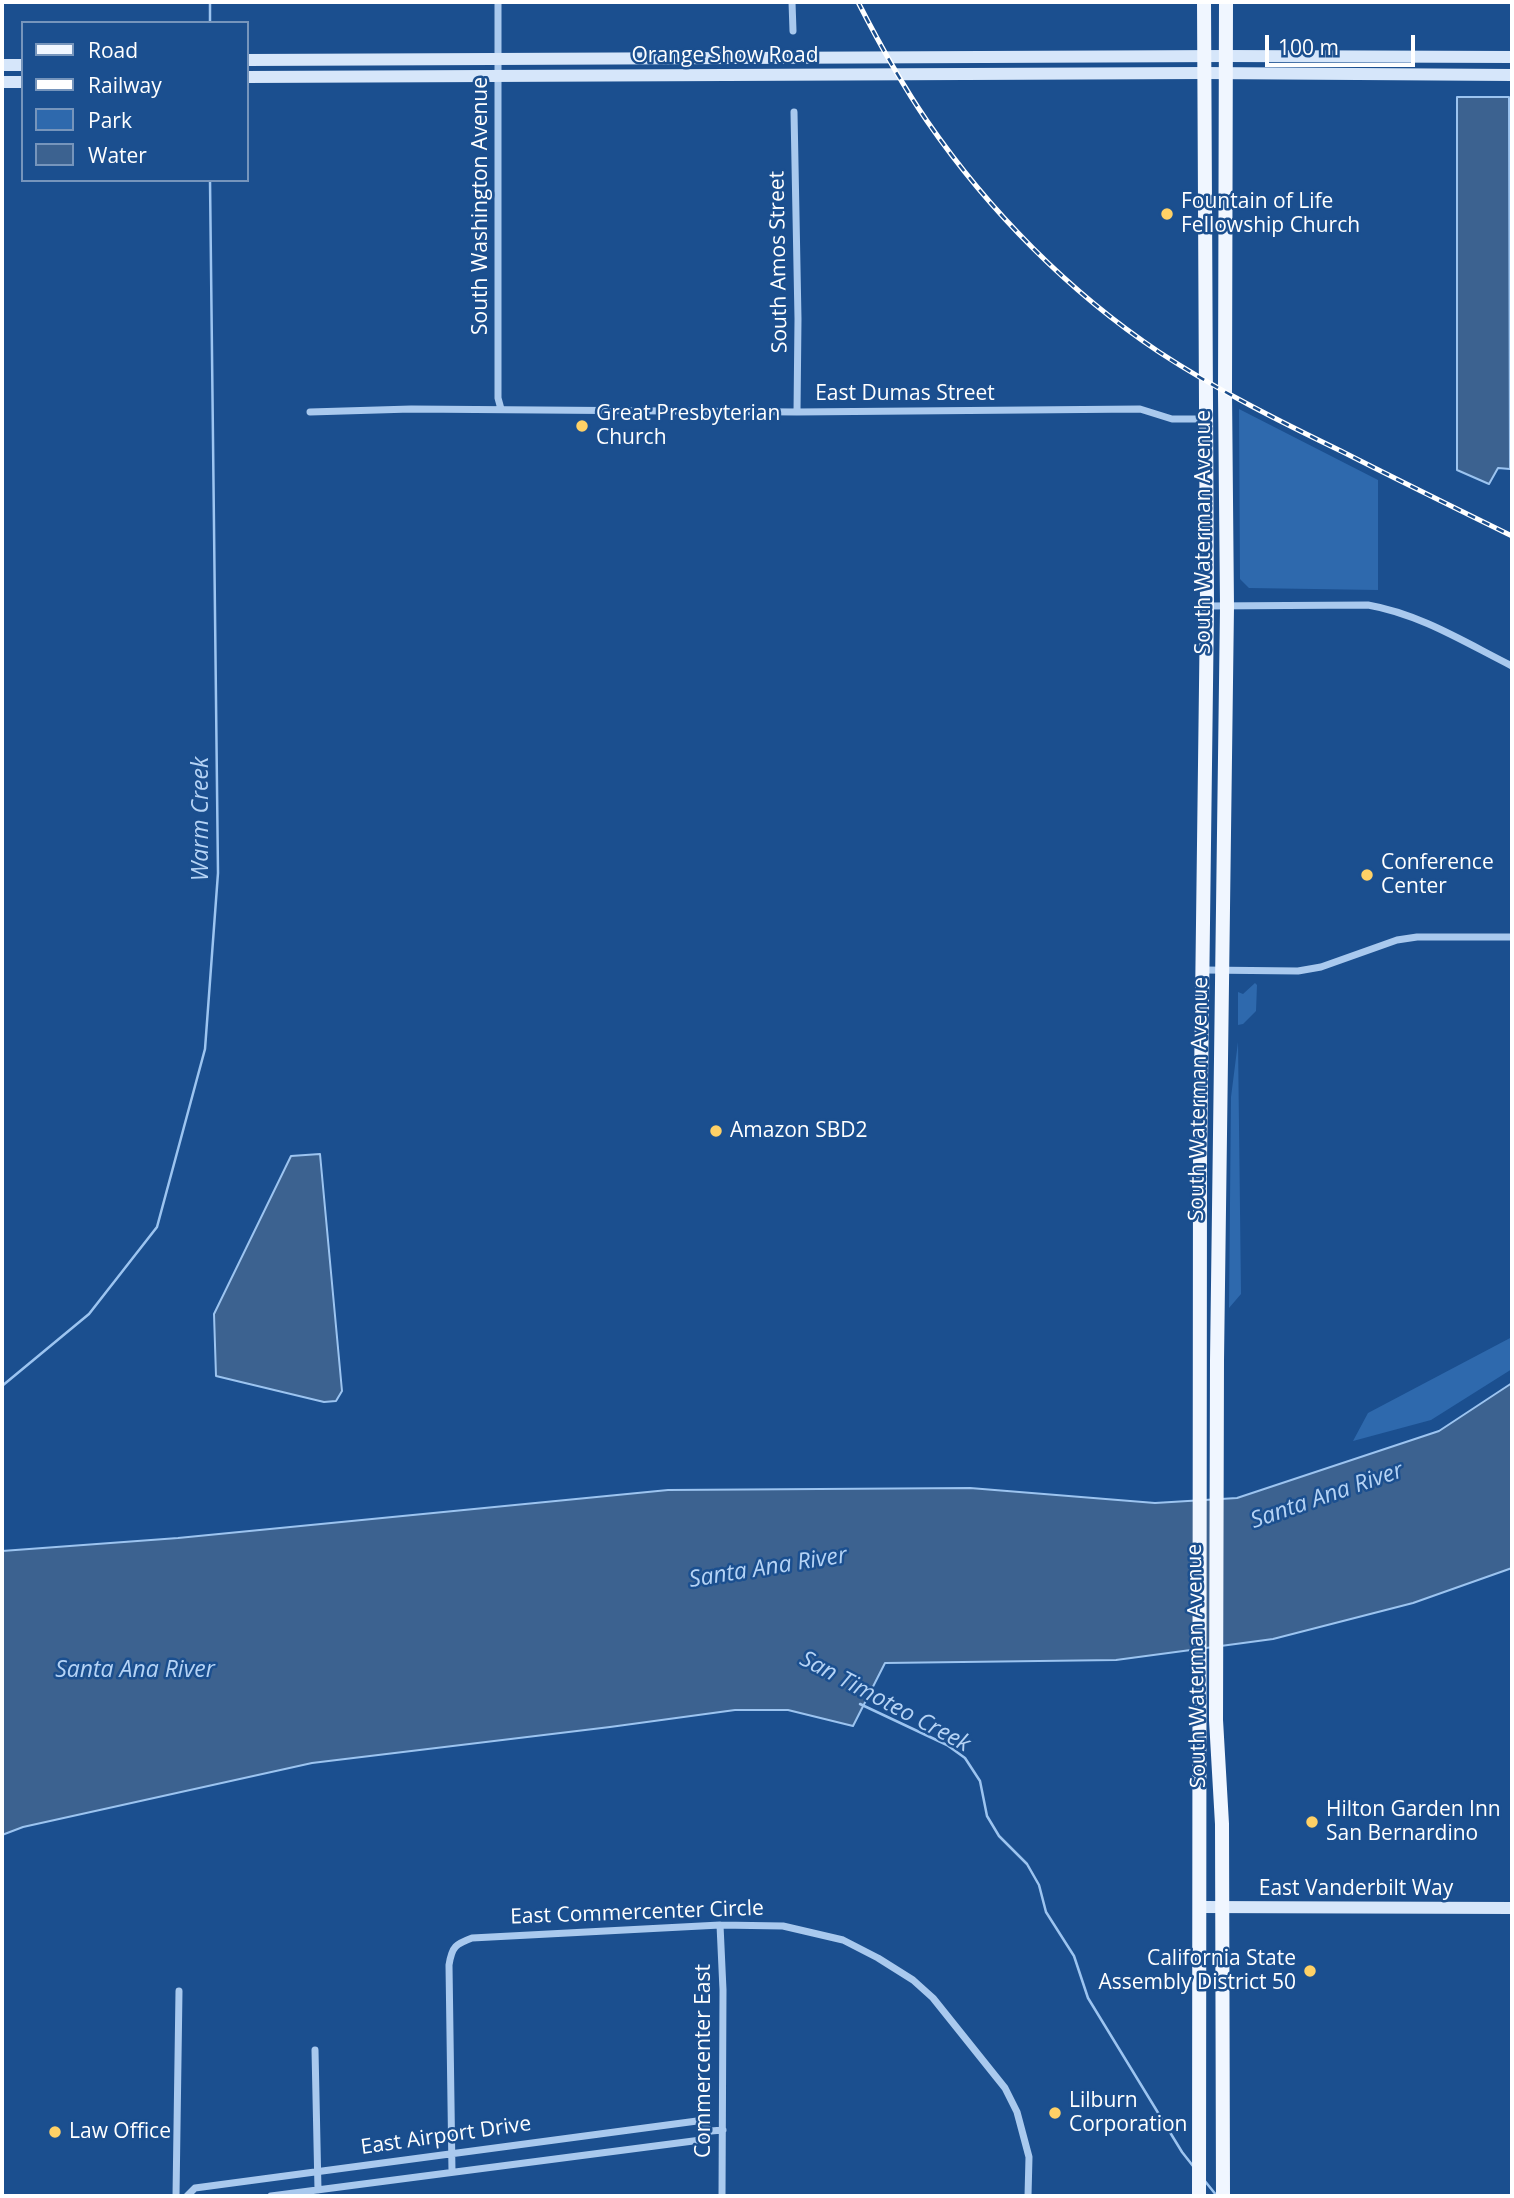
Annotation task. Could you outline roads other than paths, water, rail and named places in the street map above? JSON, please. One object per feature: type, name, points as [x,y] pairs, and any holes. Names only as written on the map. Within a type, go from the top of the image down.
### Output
[{"type":"main road","name":"South Waterman Avenue","points":[[1199,2196],[1200,1161],[1207,606],[1204,2]]},
{"type":"main road","name":"South Waterman Avenue","points":[[1223,2196],[1222,1907],[1217,1664],[1217,1360],[1227,607],[1226,2]]},
{"type":"main road","name":"Orange Show Road","points":[[248,60],[1226,55],[1512,57]]},
{"type":"main road","points":[[2,65],[21,65]]},
{"type":"main road","name":"Orange Show Road","points":[[248,77],[1204,73],[1512,75]]},
{"type":"main road","points":[[2,82],[21,82]]},
{"type":"main road","name":"East Vanderbilt Way","points":[[1200,1907],[1512,1908]]},
{"type":"street","name":"South Washington Avenue","points":[[498,2],[498,398],[501,409]]},
{"type":"street","points":[[792,2],[793,31]]},
{"type":"street","name":"South Amos Street","points":[[794,112],[797,412]]},
{"type":"street","name":"East Dumas Street","points":[[310,412],[501,409],[797,412],[1140,409],[1172,419],[1204,419]]},
{"type":"street","points":[[1207,606],[1368,606],[1390,609],[1411,616],[1512,666]]},
{"type":"street","points":[[1203,970],[1298,971],[1321,967],[1397,940],[1417,937],[1512,937]]},
{"type":"street","name":"East Commercenter Circle","points":[[452,2154],[449,1965],[457,1944],[472,1938],[720,1925],[783,1926],[843,1940],[878,1958],[913,1980],[951,2019],[1005,2088],[1017,2112],[1029,2157],[1028,2196]]},
{"type":"street","name":"Commercenter East","points":[[720,1925],[722,2196]]},
{"type":"street","points":[[176,2196],[179,1991]]},
{"type":"street","points":[[315,2050],[318,2190]]},
{"type":"street","name":"East Airport Drive","points":[[176,2196],[184,2196],[195,2188],[697,2121],[711,2131]]},
{"type":"street","name":"East Airport Drive","points":[[271,2196],[701,2140],[711,2131],[723,2130]]},
{"type":"street","points":[[452,2154],[452,2172]]},
{"type":"water","points":[[1457,97],[1509,97],[1510,469],[1498,468],[1489,484],[1457,470]]},
{"type":"water","points":[[320,1154],[342,1391],[336,1401],[324,1402],[216,1376],[214,1314],[291,1156]]},
{"type":"water","name":"Santa Ana River","points":[[1512,1383],[1512,1568],[1413,1603],[1273,1639],[1116,1660],[885,1663],[853,1726],[788,1710],[735,1710],[312,1763],[23,1827],[2,1835],[2,1551],[178,1538],[668,1490],[970,1488],[1155,1503],[1237,1498],[1439,1431]]},
{"type":"waterway","name":"Warm Creek","points":[[210,2],[210,21]]},
{"type":"waterway","name":"Warm Creek","points":[[2,1386],[89,1314],[157,1227],[205,1049],[218,873],[210,182]]},
{"type":"waterway","name":"San Timoteo Creek","points":[[860,1704],[947,1745],[965,1758],[980,1781],[987,1816],[999,1836],[1027,1864],[1039,1885],[1046,1912],[1074,1956],[1088,1998],[1193,2166]]},
{"type":"waterway","name":"San Timoteo Creek","points":[[1204,2180],[1217,2196]]},
{"type":"railway","points":[[858,2],[908,92],[951,154],[1032,248],[1094,303],[1159,352],[1226,392],[1512,536]]},
{"type":"place","name":"Fountain of Life Fellowship Church","points":[[1167,214]]},
{"type":"place","name":"Great Presbyterian Church","points":[[582,426]]},
{"type":"place","name":"Conference Center","points":[[1367,875]]},
{"type":"place","name":"Amazon SBD2","points":[[716,1131]]},
{"type":"place","name":"Hilton Garden Inn San Bernardino","points":[[1312,1822]]},
{"type":"place","name":"California State Assembly District 50","points":[[1310,1971]]},
{"type":"place","name":"Lilburn Corporation","points":[[1055,2113]]},
{"type":"place","name":"Law Office","points":[[55,2132]]}]
